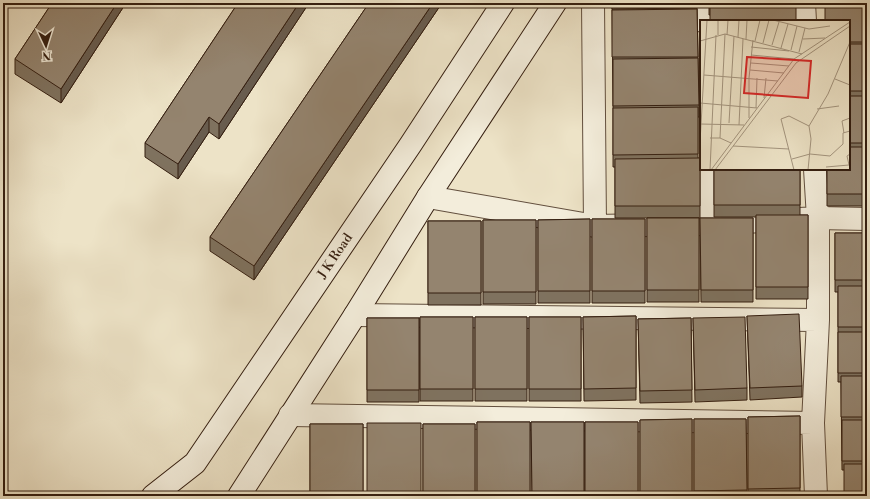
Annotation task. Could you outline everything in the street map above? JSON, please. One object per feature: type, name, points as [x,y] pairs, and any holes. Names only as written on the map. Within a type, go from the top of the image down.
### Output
[{"type":"street","name":"J K Road","points":[[154,496],[195,463],[411,144],[503,3]]},
{"type":"street","points":[[239,496],[355,315],[428,197],[555,3]]},
{"type":"street","points":[[593,3],[595,226]]},
{"type":"street","points":[[703,3],[703,20]]},
{"type":"street","points":[[804,3],[805,20]]},
{"type":"street","points":[[704,170],[705,224]]},
{"type":"street","points":[[815,170],[818,218],[818,320],[813,423],[816,496]]},
{"type":"street","points":[[428,197],[595,226],[705,224],[818,218],[867,219]]},
{"type":"street","points":[[355,315],[818,320]]},
{"type":"street","points":[[290,415],[813,423]]},
{"type":"building","points":[[52,3],[117,3],[61,89],[15,59]]},
{"type":"building","points":[[238,3],[299,3],[219,124],[209,117],[178,164],[145,143]]},
{"type":"building","points":[[369,3],[433,3],[254,266],[210,237]]},
{"type":"building","points":[[612,3],[697,3],[697,8],[612,9]]},
{"type":"building","points":[[825,3],[867,3],[867,42],[850,42],[850,20],[825,20]]},
{"type":"building","points":[[796,6],[796,20],[710,20],[710,7]]},
{"type":"building","points":[[697,9],[698,57],[612,57],[612,10]]},
{"type":"building","points":[[850,44],[867,44],[867,91],[850,91]]},
{"type":"building","points":[[698,58],[699,105],[613,106],[613,59]]},
{"type":"building","points":[[850,96],[867,96],[867,143],[850,143]]},
{"type":"building","points":[[698,107],[698,154],[613,155],[613,108]]},
{"type":"building","points":[[850,147],[867,147],[867,194],[827,194],[827,170],[850,170]]},
{"type":"building","points":[[700,158],[700,206],[615,206],[615,159]]},
{"type":"building","points":[[714,170],[800,170],[800,205],[714,205]]},
{"type":"building","points":[[756,215],[808,215],[808,287],[756,287]]},
{"type":"building","points":[[647,218],[699,218],[699,290],[647,290]]},
{"type":"building","points":[[700,218],[753,218],[753,290],[701,290]]},
{"type":"building","points":[[590,219],[590,291],[538,291],[538,220]]},
{"type":"building","points":[[592,219],[645,219],[645,291],[592,291]]},
{"type":"building","points":[[483,220],[536,220],[536,292],[483,292]]},
{"type":"building","points":[[428,221],[481,221],[481,293],[428,293]]},
{"type":"building","points":[[835,233],[867,233],[867,280],[835,280]]},
{"type":"building","points":[[838,286],[867,286],[867,327],[838,327]]},
{"type":"building","points":[[799,314],[802,386],[750,388],[747,316]]},
{"type":"building","points":[[636,316],[636,388],[584,389],[583,317]]},
{"type":"building","points":[[420,317],[473,317],[473,389],[420,389]]},
{"type":"building","points":[[475,317],[527,317],[527,389],[475,389]]},
{"type":"building","points":[[529,317],[581,317],[581,389],[529,389]]},
{"type":"building","points":[[745,317],[747,388],[695,390],[693,318]]},
{"type":"building","points":[[367,318],[419,318],[419,390],[367,390]]},
{"type":"building","points":[[691,318],[692,390],[640,391],[638,319]]},
{"type":"building","points":[[838,332],[867,332],[867,373],[838,373]]},
{"type":"building","points":[[841,376],[867,376],[867,417],[841,417]]},
{"type":"building","points":[[800,416],[800,488],[748,489],[748,417]]},
{"type":"building","points":[[692,419],[692,493],[640,493],[640,420]]},
{"type":"building","points":[[694,419],[746,419],[747,490],[694,491]]},
{"type":"building","points":[[842,420],[867,420],[867,461],[842,461]]},
{"type":"building","points":[[477,422],[530,422],[530,494],[477,494]]},
{"type":"building","points":[[531,422],[584,422],[584,493],[532,494]]},
{"type":"building","points":[[585,422],[638,422],[638,495],[585,495]]},
{"type":"building","points":[[367,423],[421,423],[421,496],[367,496]]},
{"type":"building","points":[[310,424],[363,424],[363,495],[310,495]]},
{"type":"building","points":[[423,424],[475,424],[475,495],[423,495]]},
{"type":"building","points":[[844,464],[867,464],[867,496],[844,496]]}]
